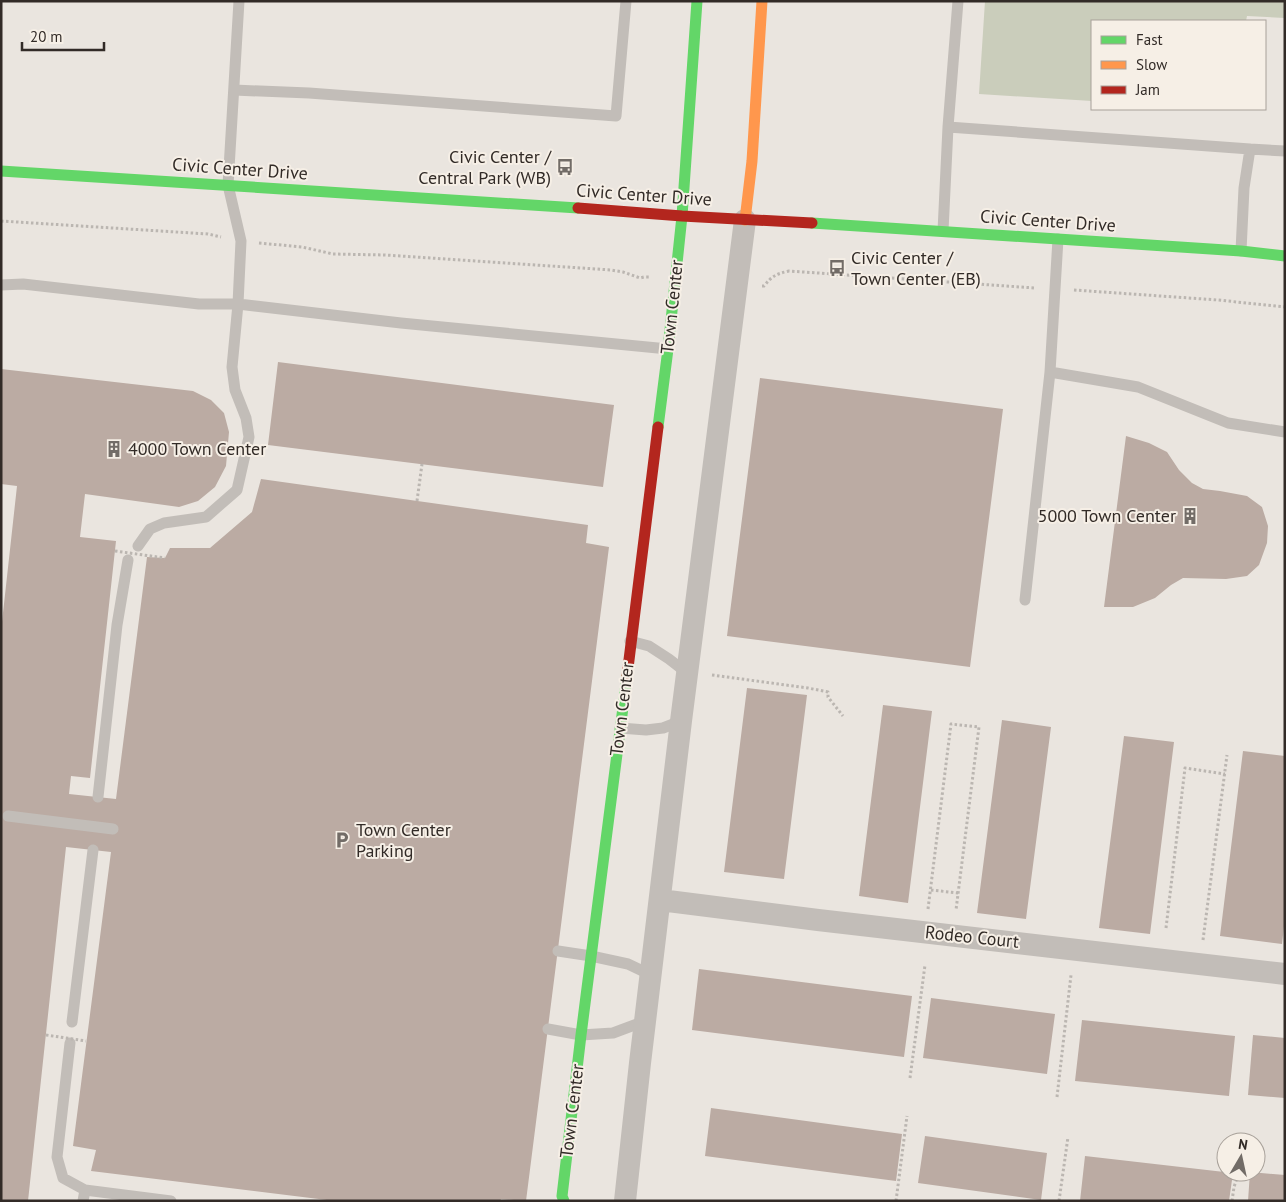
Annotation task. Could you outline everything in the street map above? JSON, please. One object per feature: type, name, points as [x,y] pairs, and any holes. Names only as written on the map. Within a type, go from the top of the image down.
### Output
[{"type":"street","name":"Town Center","points":[[564,1201],[562,1196],[581,1035],[668,349],[682,216],[697,1]]},
{"type":"street","points":[[625,1201],[681,721],[697,673],[752,161],[762,1]]},
{"type":"street","name":"Civic Center Drive","points":[[1,171],[682,216],[943,231],[1241,251],[1285,256]]},
{"type":"street","name":"Rodeo Court","points":[[660,900],[1285,974]]},
{"type":"lane","points":[[138,546],[150,529],[164,523],[206,517],[237,490],[249,437],[246,418],[235,390],[232,367],[241,241],[228,186],[239,1]]},
{"type":"lane","points":[[234,90],[309,93],[616,116],[626,1]]},
{"type":"lane","points":[[943,231],[948,127],[958,1]]},
{"type":"lane","points":[[948,127],[1285,151]]},
{"type":"lane","points":[[1241,251],[1243,198],[1250,149]]},
{"type":"lane","points":[[1026,600],[1050,372],[1058,239]]},
{"type":"lane","points":[[1,285],[23,284],[199,304],[238,304],[402,323],[668,349]]},
{"type":"lane","points":[[1050,372],[1138,387],[1228,423],[1285,432]]},
{"type":"lane","points":[[98,797],[117,625],[128,560]]},
{"type":"lane","points":[[630,641],[649,646],[669,659],[697,673]]},
{"type":"lane","points":[[620,728],[646,730],[663,728],[681,721]]},
{"type":"lane","points":[[8,816],[113,829]]},
{"type":"lane","points":[[72,1022],[93,850]]},
{"type":"lane","points":[[558,951],[628,964],[651,975]]},
{"type":"lane","points":[[548,1029],[581,1035],[613,1033],[645,1021]]},
{"type":"lane","points":[[70,1043],[57,1157],[63,1178],[84,1196],[171,1201]]},
{"type":"path","points":[[1,221],[208,234]]},
{"type":"path","points":[[266,245],[302,247],[333,254],[385,255],[612,270],[640,278],[644,277]]},
{"type":"path","points":[[757,285],[764,286],[777,273],[789,271],[1033,288]]},
{"type":"path","points":[[1076,290],[1218,300],[1285,307]]},
{"type":"path","points":[[418,501],[422,464]]},
{"type":"path","points":[[115,551],[165,558]]},
{"type":"path","points":[[697,673],[828,692],[828,697],[843,716]]},
{"type":"path","points":[[927,914],[951,724],[979,727],[955,918]]},
{"type":"path","points":[[1203,941],[1227,755]]},
{"type":"path","points":[[1166,928],[1185,768],[1225,774]]},
{"type":"path","points":[[931,890],[958,894]]},
{"type":"path","points":[[910,1078],[925,965]]},
{"type":"path","points":[[1057,1097],[1072,972]]},
{"type":"path","points":[[46,1035],[86,1040]]},
{"type":"path","points":[[896,1201],[907,1116]]},
{"type":"path","points":[[1059,1201],[1068,1137]]},
{"type":"path","points":[[1232,1201],[1236,1182]]},
{"type":"green space","points":[[985,1],[1285,1],[1285,18],[1247,16],[1246,20],[1091,20],[1091,101],[979,94]]},
{"type":"building","points":[[278,362],[614,405],[603,487],[268,445]]},
{"type":"building","name":"Town Center Parking","points":[[1,369],[193,391],[211,400],[224,413],[229,432],[226,466],[215,487],[198,501],[179,507],[85,494],[80,537],[116,541],[90,778],[71,776],[69,794],[116,799],[147,557],[165,558],[170,548],[210,548],[252,512],[261,479],[588,525],[586,543],[609,547],[526,1201],[501,1199],[500,1201],[335,1201],[91,1171],[96,1150],[73,1146],[111,852],[66,847],[28,1201],[1,1201],[1,631],[17,486],[1,484]]},
{"type":"building","points":[[760,378],[1003,409],[970,667],[727,636]]},
{"type":"building","name":"5000 Town Center","points":[[1126,436],[1149,443],[1167,452],[1179,470],[1192,483],[1203,489],[1247,496],[1262,507],[1268,526],[1267,543],[1259,565],[1247,576],[1226,579],[1183,578],[1155,598],[1133,607],[1104,607]]},
{"type":"building","points":[[747,688],[807,695],[784,879],[724,872]]},
{"type":"building","points":[[883,705],[932,711],[908,903],[859,896]]},
{"type":"building","points":[[1002,720],[1051,727],[1026,919],[977,913]]},
{"type":"building","points":[[1124,736],[1174,742],[1150,934],[1099,928]]},
{"type":"building","points":[[1243,751],[1285,756],[1285,917],[1282,944],[1220,936]]},
{"type":"building","points":[[699,969],[912,996],[904,1057],[692,1030]]},
{"type":"building","points":[[931,998],[1055,1014],[1047,1074],[923,1058]]},
{"type":"building","points":[[1082,1020],[1235,1036],[1229,1096],[1075,1081]]},
{"type":"building","points":[[1253,1035],[1285,1038],[1285,1098],[1248,1095]]},
{"type":"building","points":[[711,1108],[902,1134],[896,1181],[705,1156]]},
{"type":"building","points":[[925,1136],[1047,1153],[1041,1200],[918,1183]]},
{"type":"building","points":[[1085,1156],[1216,1171],[1216,1182],[1232,1182],[1229,1201],[1080,1201]]},
{"type":"building","points":[[1266,1173],[1285,1175],[1285,1201],[1248,1201],[1249,1182],[1266,1182]]},
{"type":"traffic: fast","points":[[658,427],[682,216],[697,1]]},
{"type":"traffic: fast","points":[[1,171],[578,208]]},
{"type":"traffic: fast","points":[[812,223],[1241,251],[1285,256]]},
{"type":"traffic: fast","points":[[564,1201],[562,1196],[581,1035],[627,676]]},
{"type":"traffic: slow","points":[[745,220],[752,161],[762,1]]},
{"type":"traffic: jam","points":[[578,208],[812,223]]},
{"type":"traffic: jam","points":[[627,676],[658,427]]},
{"type":"place","name":"Civic Center / Central Park (WB)","points":[[565,167]]},
{"type":"place","name":"Civic Center / Town Center (EB)","points":[[837,268]]},
{"type":"place","name":"4000 Town Center","points":[[114,449]]},
{"type":"place","name":"5000 Town Center","points":[[1190,516]]},
{"type":"place","name":"Town Center Parking","points":[[342,840]]}]
